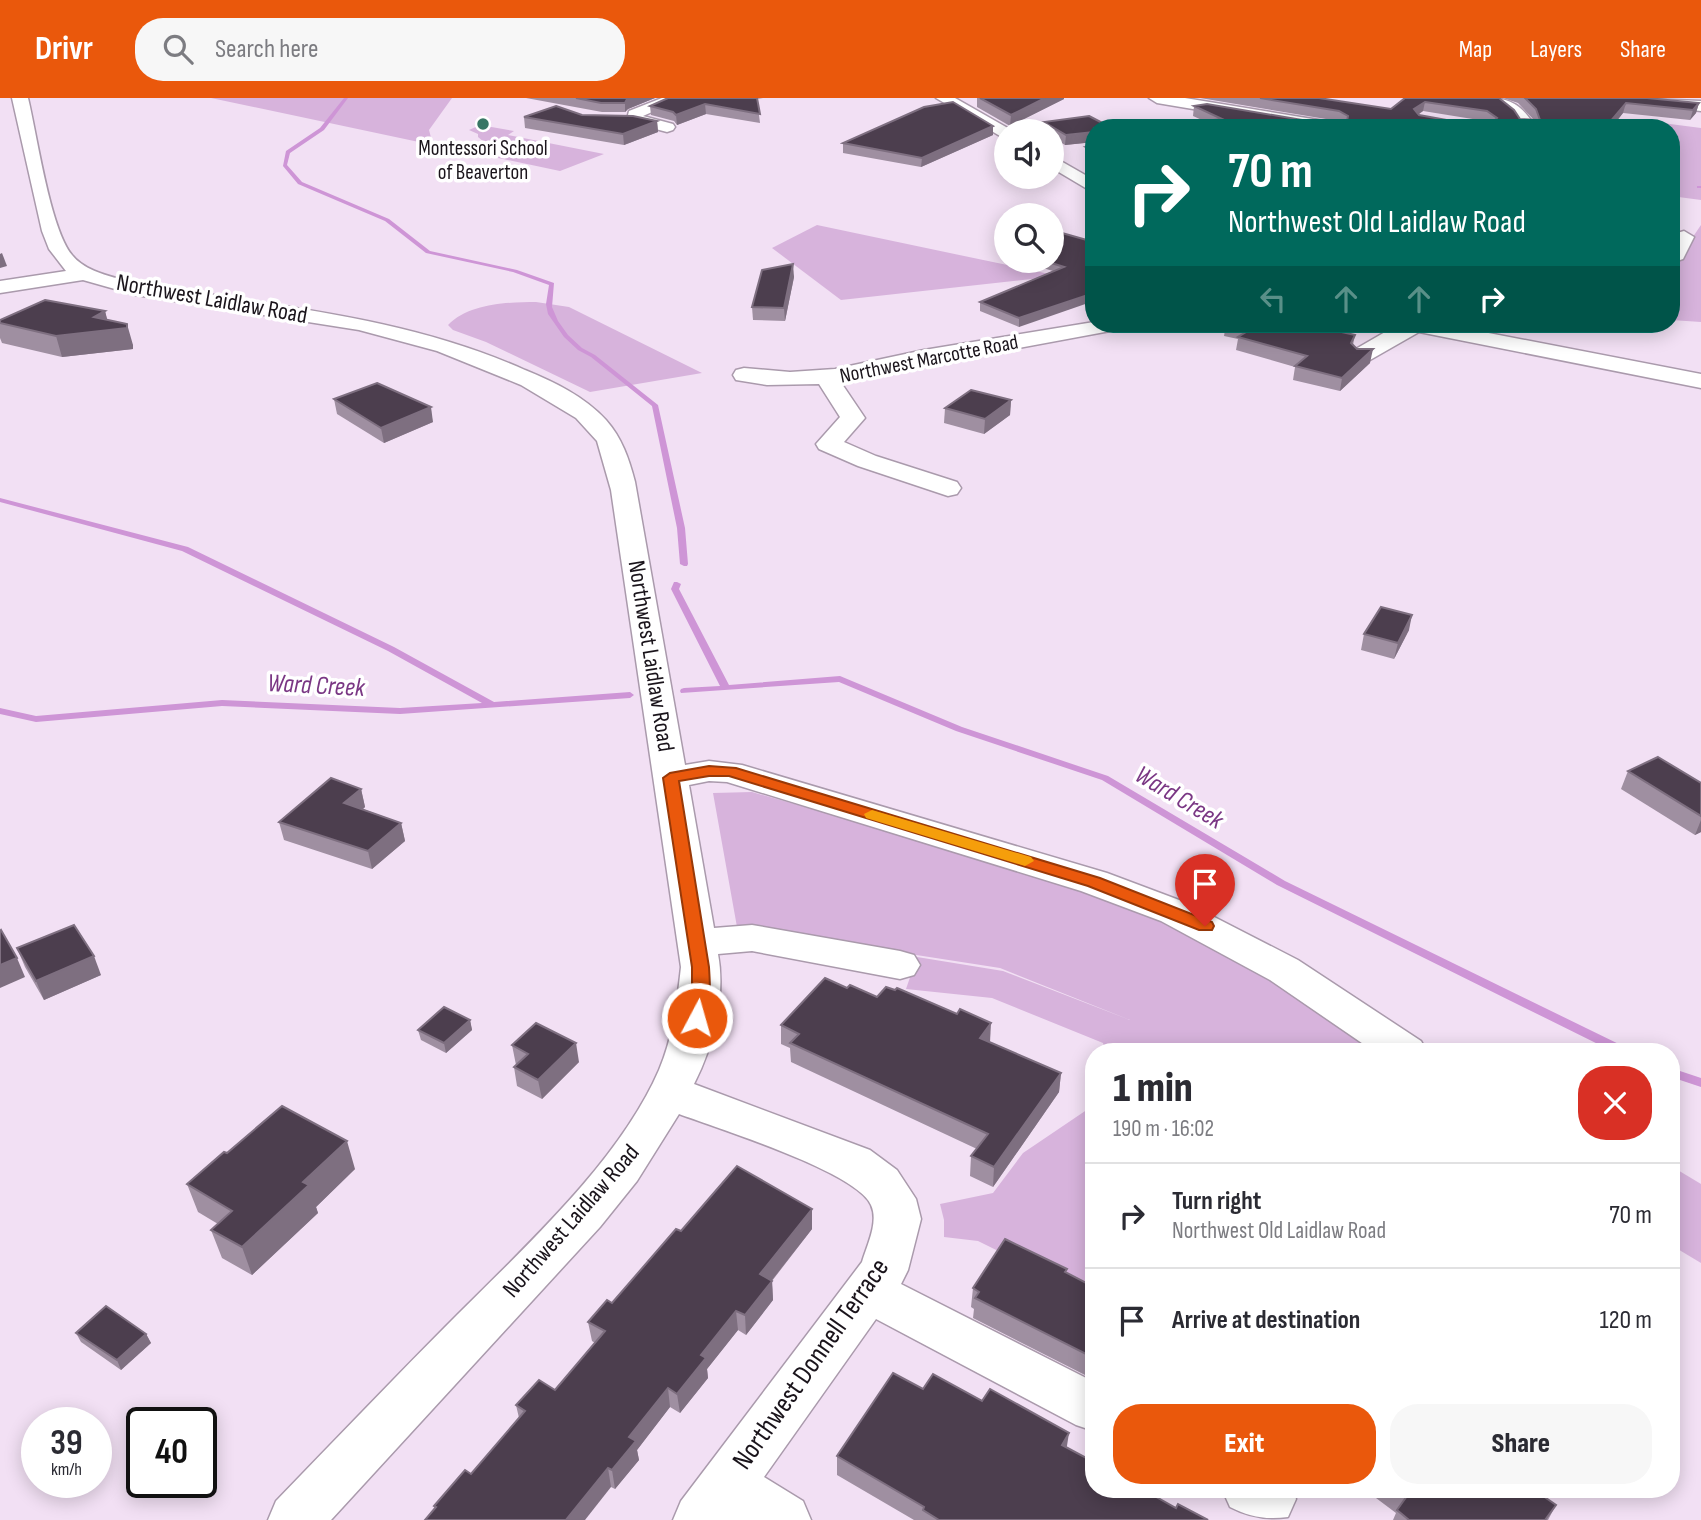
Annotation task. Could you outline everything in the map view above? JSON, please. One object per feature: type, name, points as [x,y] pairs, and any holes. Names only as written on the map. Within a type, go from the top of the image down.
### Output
[{"type":"street","name":"Northwest Laidlaw Road","points":[[20,98],[20,128],[56,243],[66,262],[86,274],[142,289],[342,321],[428,339],[467,351],[506,368],[562,398],[587,415],[605,434],[616,455],[621,479],[702,993],[686,1056],[652,1125],[612,1179],[563,1237],[295,1520]]},
{"type":"street","points":[[667,127],[627,120],[635,114],[676,98]]},
{"type":"street","points":[[944,98],[994,126]]},
{"type":"street","points":[[1157,98],[1285,119]]},
{"type":"street","points":[[1495,98],[1522,119]]},
{"type":"street","points":[[1626,98],[1701,106]]},
{"type":"street","points":[[1279,118],[1301,103]]},
{"type":"street","points":[[1064,169],[1085,182]]},
{"type":"street","points":[[0,287],[86,274]]},
{"type":"street","name":"Northwest Marcotte Road","points":[[744,375],[788,380],[827,378],[1085,329]]},
{"type":"street","points":[[1362,355],[1398,333]]},
{"type":"street","points":[[1458,333],[1701,381]]},
{"type":"street","points":[[827,378],[836,396],[845,403],[853,418],[828,444],[867,461],[948,488]]},
{"type":"street","points":[[670,778],[709,771],[730,772],[1126,892],[1205,926],[1284,970],[1393,1043]]},
{"type":"street","points":[[696,943],[752,938],[848,968],[900,965]]},
{"type":"street","name":"Northwest Donnell Terrace","points":[[668,1092],[854,1163],[881,1182],[893,1199],[898,1219],[884,1270],[713,1502]]},
{"type":"street","points":[[868,1291],[1085,1403]]},
{"type":"street","points":[[713,1502],[784,1520]]},
{"type":"shaded area","points":[[211,98],[452,98],[429,130],[433,145]]},
{"type":"shaded area","points":[[480,125],[514,131],[508,135],[604,154],[560,171],[460,150],[484,142],[478,134],[469,130]]},
{"type":"shaded area","points":[[1680,125],[1701,128],[1701,200],[1680,197]]},
{"type":"shaded area","points":[[817,225],[994,262],[994,273],[1045,273],[1059,276],[841,300],[772,248]]},
{"type":"shaded area","points":[[1701,225],[1701,322],[1680,321],[1680,256]]},
{"type":"shaded area","points":[[536,302],[569,307],[702,373],[590,392],[486,342],[453,330],[448,325],[478,308],[502,303]]},
{"type":"shaded area","points":[[752,792],[1135,901],[1381,1043],[1103,1043],[992,998],[906,989],[917,957],[1003,971],[1130,1020],[1000,968],[737,927],[713,793]]},
{"type":"shaded area","points":[[1085,1111],[1085,1296],[978,1241],[944,1237],[940,1204],[993,1193],[1023,1153]]},
{"type":"shaded area","points":[[1680,1171],[1701,1184],[1701,1263],[1680,1250]]},
{"type":"building","points":[[576,98],[630,98],[625,103],[601,103]]},
{"type":"building","points":[[668,98],[757,98],[760,114],[705,104],[676,115],[650,106]]},
{"type":"building","points":[[980,98],[1045,98],[1011,115]]},
{"type":"building","points":[[1260,98],[1319,98],[1391,109],[1405,98],[1499,98],[1514,110],[1520,119],[1496,119],[1487,111],[1425,102],[1414,109],[1419,115],[1441,119],[1347,119],[1348,116],[1339,111]]},
{"type":"building","points":[[1525,98],[1647,98],[1699,103],[1693,110],[1626,103],[1613,119],[1540,119],[1536,109]]},
{"type":"building","points":[[953,102],[993,126],[922,158],[843,143],[924,107]]},
{"type":"building","points":[[1207,104],[1296,119],[1222,119],[1194,106]]},
{"type":"building","points":[[556,106],[582,115],[633,116],[657,121],[623,134],[524,117]]},
{"type":"building","points":[[1089,116],[1095,119],[1085,119],[1085,133],[1066,135],[1064,119]]},
{"type":"building","points":[[1064,234],[1085,239],[1085,296],[1019,318],[980,302],[1050,273],[1064,273]]},
{"type":"building","points":[[793,264],[784,308],[752,307],[762,270]]},
{"type":"building","points":[[45,300],[105,311],[94,317],[127,324],[127,328],[56,336],[0,323],[0,320]]},
{"type":"building","points":[[1244,333],[1346,333],[1355,335],[1351,343],[1357,349],[1373,349],[1342,378],[1295,366],[1307,356],[1238,337]]},
{"type":"building","points":[[377,383],[431,407],[381,428],[334,399]]},
{"type":"building","points":[[971,390],[1011,400],[985,419],[945,408]]},
{"type":"building","points":[[1381,607],[1412,615],[1398,643],[1364,634]]},
{"type":"building","points":[[1658,757],[1701,783],[1701,816],[1628,771]]},
{"type":"building","points":[[331,778],[361,789],[344,803],[401,823],[368,851],[279,822]]},
{"type":"building","points":[[74,925],[94,956],[36,981],[17,948]]},
{"type":"building","points":[[0,931],[17,958],[0,965]]},
{"type":"building","points":[[825,978],[877,997],[886,987],[895,990],[897,988],[957,1014],[960,1009],[991,1023],[980,1038],[1061,1073],[994,1167],[971,1156],[988,1134],[790,1043],[799,1034],[781,1025]]},
{"type":"building","points":[[444,1007],[470,1020],[444,1043],[418,1030]]},
{"type":"building","points":[[536,1023],[576,1043],[538,1080],[514,1067],[528,1054],[512,1045]]},
{"type":"building","points":[[282,1106],[347,1141],[303,1182],[309,1185],[242,1247],[211,1230],[232,1211],[187,1184]]},
{"type":"building","points":[[737,1166],[812,1209],[760,1274],[772,1281],[745,1315],[736,1311],[701,1355],[706,1358],[677,1394],[668,1388],[629,1437],[636,1441],[612,1470],[608,1468],[566,1520],[425,1520],[465,1470],[471,1474],[525,1411],[516,1405],[539,1380],[555,1390],[605,1331],[588,1322],[607,1300],[612,1303],[676,1229],[681,1231]]},
{"type":"building","points":[[1005,1239],[1067,1269],[1065,1272],[1085,1282],[1085,1353],[975,1298],[979,1292],[973,1288]]},
{"type":"building","points":[[106,1306],[146,1334],[117,1360],[76,1333]]},
{"type":"building","points":[[893,1373],[923,1389],[933,1374],[982,1401],[990,1389],[1069,1433],[1062,1445],[1085,1457],[1085,1498],[1158,1498],[1176,1508],[1178,1504],[1208,1520],[939,1520],[923,1510],[924,1507],[837,1456]]},
{"type":"building","points":[[1406,1498],[1546,1498],[1556,1505],[1545,1520],[1409,1520],[1397,1510]]},
{"type":"waterway","points":[[346,98],[322,129],[288,152],[285,165],[300,183],[387,220],[428,252],[515,271],[552,284],[549,307],[566,336],[655,405],[681,528],[684,564]]},
{"type":"waterway","points":[[0,500],[185,549],[391,649],[491,704]]},
{"type":"waterway","points":[[677,584],[675,589],[726,688]]},
{"type":"waterway","name":"Ward Creek","points":[[726,688],[840,679],[959,729],[1105,778],[1281,883],[1607,1043]]},
{"type":"waterway","name":"Ward Creek","points":[[684,691],[726,688]]},
{"type":"waterway","name":"Ward Creek","points":[[0,711],[36,719],[222,703],[400,711],[630,695]]},
{"type":"waterway","name":"Ward Creek","points":[[1680,1075],[1701,1083]]},
{"type":"slow traffic","points":[[872,814],[1025,861]]},
{"type":"place","name":"Montessori School of Beaverton","points":[[483,124]]},
{"type":"route","points":[[697,1018],[702,993],[701,967],[670,778],[709,771],[730,772],[1126,892],[1205,926]]}]
